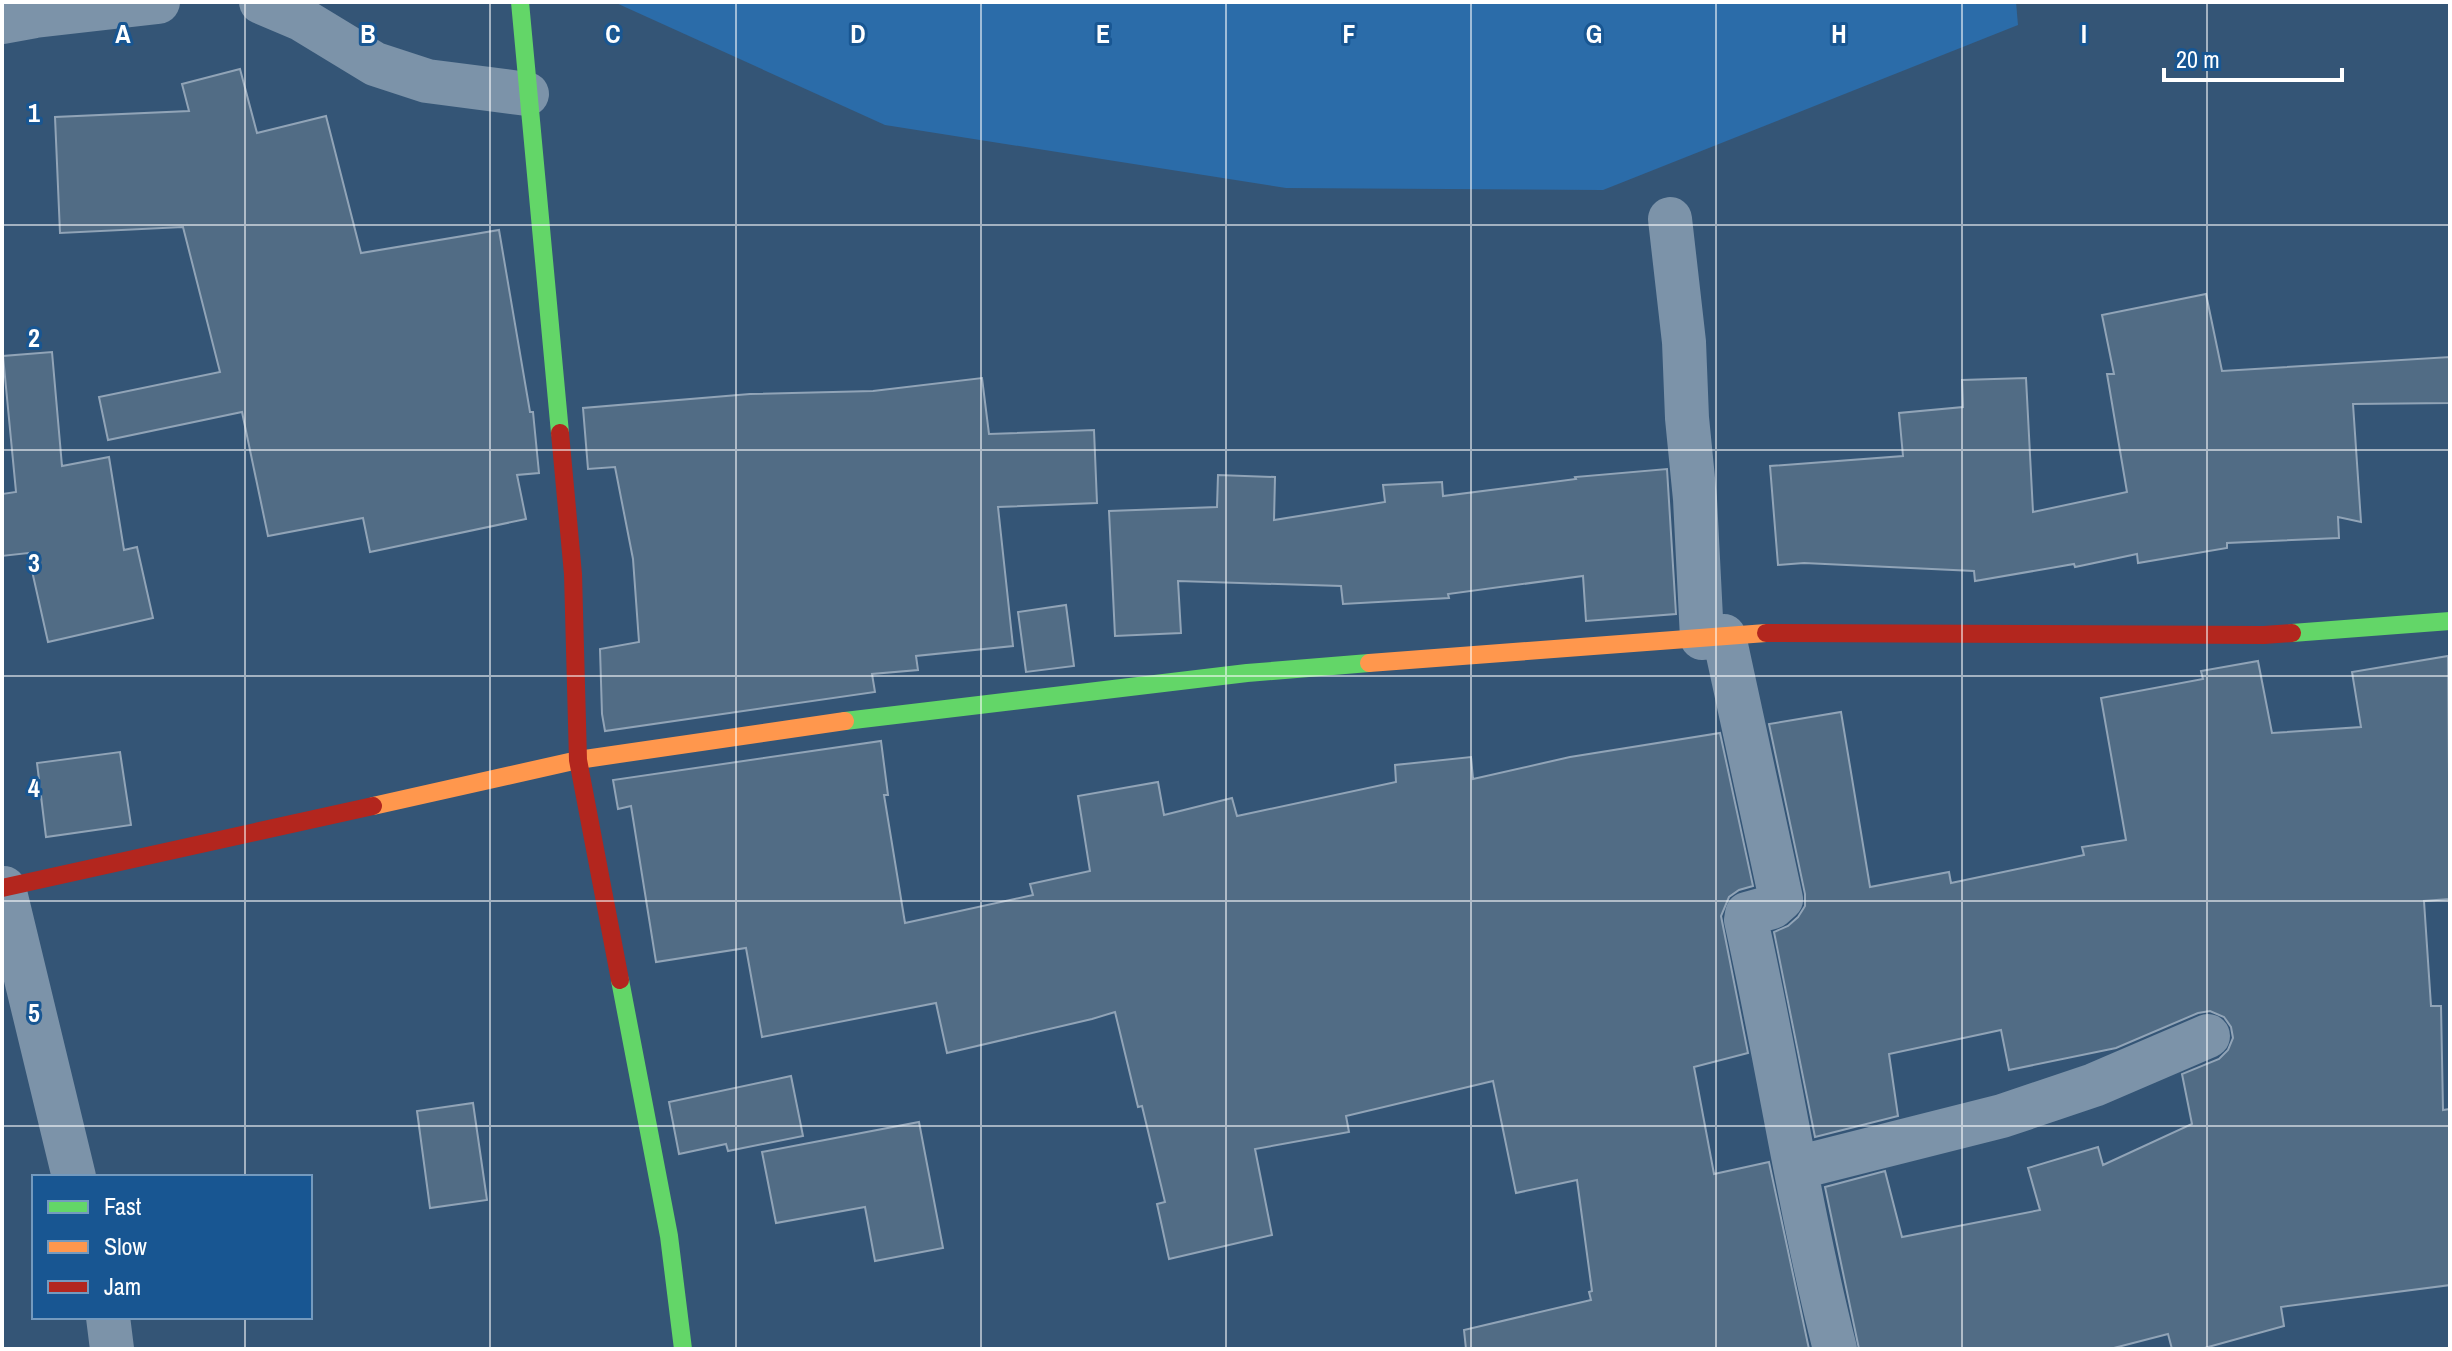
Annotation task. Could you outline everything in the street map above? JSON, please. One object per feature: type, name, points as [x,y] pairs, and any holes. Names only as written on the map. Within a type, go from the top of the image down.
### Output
[{"type":"street","points":[[2,22],[158,2]]},
{"type":"street","points":[[261,2],[301,19],[375,64],[427,81],[527,94]]},
{"type":"street","points":[[520,2],[573,574],[578,760],[669,1236],[683,1349]]},
{"type":"street","points":[[1670,219],[1684,342],[1695,499],[1713,637],[1781,899],[1772,907],[1753,910],[1747,914],[1746,920],[1815,1269],[1824,1343]]},
{"type":"street","points":[[74,1175],[3,888],[578,760],[872,717],[1247,673],[1749,633],[2264,635],[2450,621]]},
{"type":"street","points":[[1796,1168],[2002,1116],[2094,1085],[2208,1036]]},
{"type":"street","points":[[108,1319],[112,1349]]},
{"type":"shaded area","points":[[614,2],[2016,2],[2018,25],[1603,190],[1286,188],[885,125]]},
{"type":"building","points":[[240,69],[257,133],[326,116],[361,253],[499,230],[530,412],[533,412],[539,473],[517,475],[526,519],[370,552],[363,518],[268,536],[242,412],[108,440],[99,397],[220,372],[183,227],[60,233],[55,117],[189,111],[182,84]]},
{"type":"building","points":[[2206,294],[2222,371],[2450,357],[2450,403],[2353,404],[2361,522],[2338,517],[2339,538],[2227,543],[2227,548],[2138,563],[2137,554],[2075,567],[2074,564],[1975,581],[1974,571],[1804,563],[1778,565],[1770,466],[1903,456],[1899,413],[1963,407],[1962,380],[2026,378],[2033,512],[2127,492],[2107,374],[2114,374],[2102,315]]},
{"type":"building","points":[[52,352],[62,466],[109,457],[124,550],[137,547],[153,618],[48,642],[28,553],[2,556],[2,494],[16,492],[3,356]]},
{"type":"building","points":[[982,378],[989,434],[1094,430],[1097,503],[998,507],[1013,646],[916,656],[918,670],[872,674],[875,692],[605,731],[600,649],[639,642],[633,559],[615,467],[588,469],[583,408],[750,394],[873,391]]},
{"type":"building","points":[[1667,469],[1676,614],[1586,621],[1583,576],[1448,594],[1449,598],[1343,604],[1341,586],[1178,581],[1181,633],[1115,636],[1109,511],[1217,507],[1218,475],[1275,477],[1274,520],[1385,502],[1383,485],[1442,482],[1443,496],[1575,477]]},
{"type":"building","points":[[1066,605],[1074,666],[1026,672],[1018,612]]},
{"type":"building","points":[[2448,656],[2450,899],[2424,901],[2431,1006],[2441,1006],[2443,1110],[2450,1109],[2450,1285],[2281,1307],[2284,1326],[2201,1349],[2172,1349],[2168,1334],[2110,1349],[1859,1349],[1825,1187],[1885,1171],[1902,1237],[2040,1210],[2028,1168],[2098,1147],[2103,1165],[2192,1124],[2182,1074],[2219,1059],[2228,1050],[2233,1038],[2231,1027],[2224,1017],[2210,1011],[2198,1013],[2116,1048],[2009,1070],[2001,1030],[1889,1054],[1898,1116],[1815,1137],[1774,932],[1798,917],[1805,906],[1805,894],[1769,724],[1841,712],[1870,887],[1949,872],[1951,883],[2084,855],[2082,847],[2126,840],[2101,698],[2203,679],[2201,671],[2258,661],[2272,733],[2361,727],[2352,672]]},
{"type":"building","points":[[1720,733],[1753,886],[1729,897],[1721,916],[1748,1053],[1694,1067],[1714,1174],[1769,1162],[1809,1349],[1466,1349],[1464,1330],[1591,1300],[1589,1292],[1592,1291],[1577,1180],[1516,1193],[1493,1081],[1346,1116],[1349,1132],[1255,1149],[1272,1235],[1169,1259],[1157,1204],[1165,1202],[1115,1012],[947,1053],[936,1003],[762,1037],[746,948],[656,962],[631,806],[618,809],[613,780],[881,741],[888,795],[884,795],[905,923],[1033,895],[1030,884],[1090,871],[1078,796],[1158,782],[1164,815],[1232,798],[1237,816],[1396,782],[1395,765],[1471,757],[1473,779],[1570,757]]},
{"type":"building","points":[[120,752],[131,825],[46,837],[37,763]]},
{"type":"building","points":[[791,1076],[803,1136],[728,1151],[726,1144],[679,1154],[669,1102]]},
{"type":"building","points":[[473,1103],[487,1200],[430,1208],[417,1111]]},
{"type":"building","points":[[919,1122],[943,1248],[875,1261],[865,1207],[776,1223],[762,1152]]},
{"type":"traffic: fast","points":[[520,2],[560,433]]},
{"type":"traffic: fast","points":[[2292,633],[2450,621]]},
{"type":"traffic: fast","points":[[845,721],[1247,673],[1369,663]]},
{"type":"traffic: fast","points":[[620,980],[669,1236],[683,1349]]},
{"type":"traffic: slow","points":[[1369,663],[1766,633]]},
{"type":"traffic: slow","points":[[373,806],[578,760],[845,721]]},
{"type":"traffic: jam","points":[[560,433],[573,574],[578,760],[620,980]]},
{"type":"traffic: jam","points":[[1766,633],[2292,633]]},
{"type":"traffic: jam","points":[[2,888],[373,806]]}]
